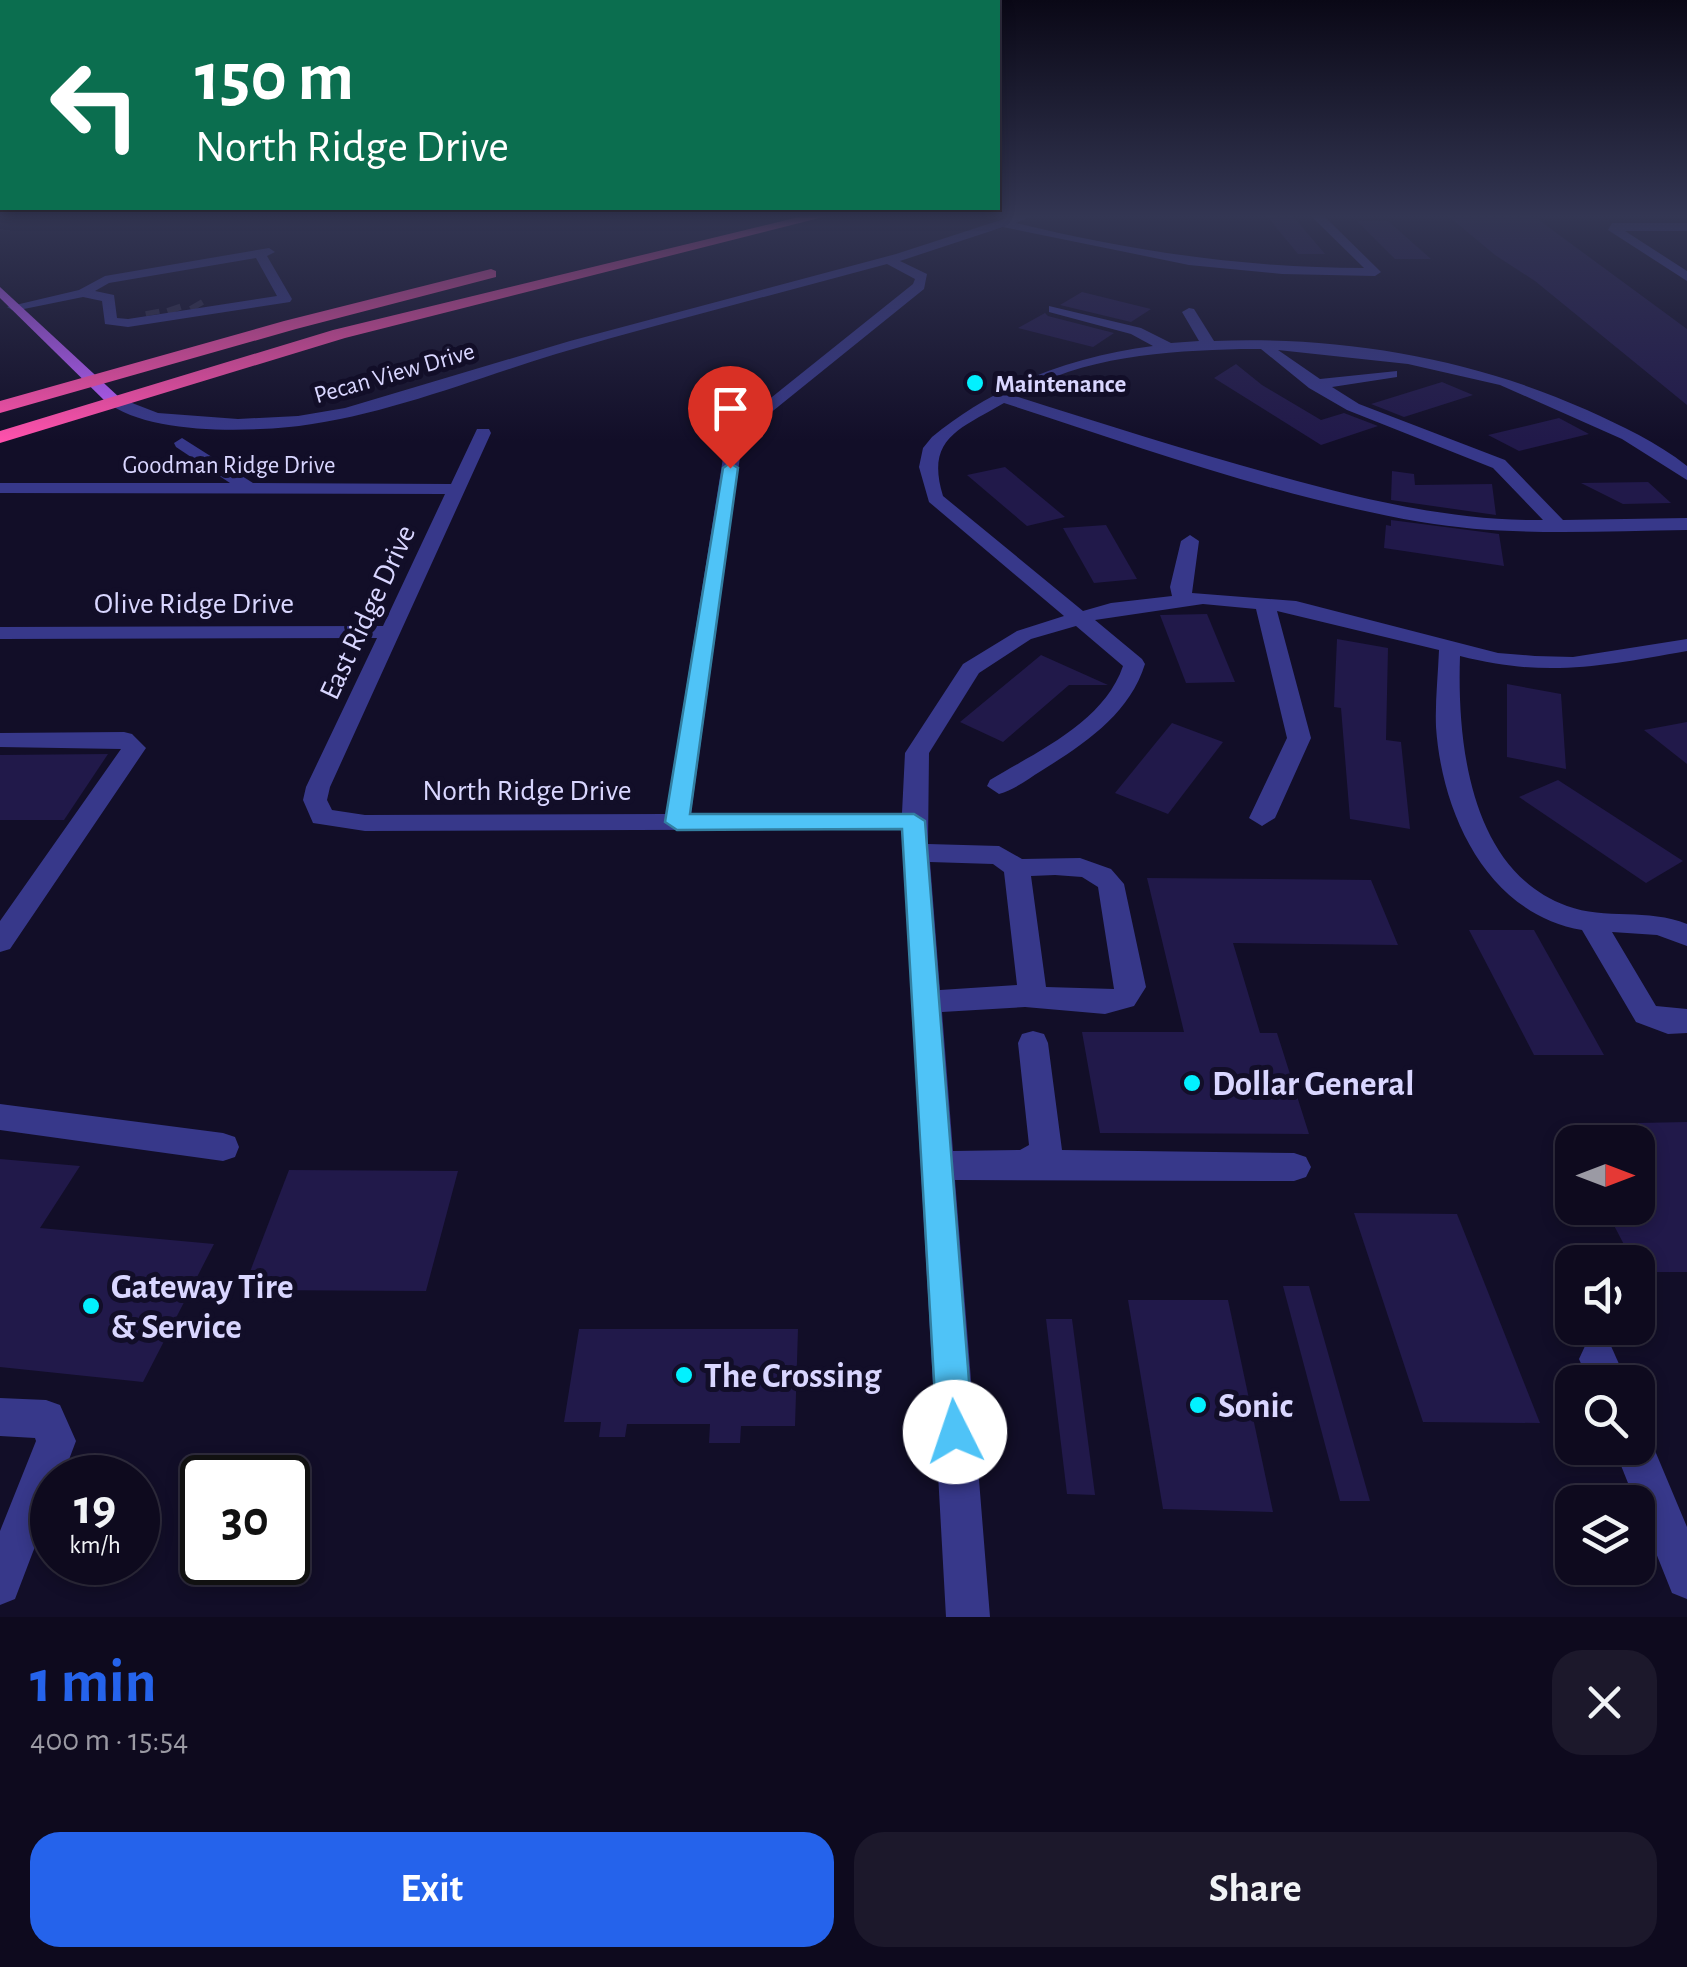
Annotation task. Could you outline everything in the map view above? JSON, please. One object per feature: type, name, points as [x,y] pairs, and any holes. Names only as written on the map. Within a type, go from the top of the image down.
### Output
[{"type":"highway","points":[[0,407],[424,290]]},
{"type":"highway","points":[[0,437],[339,334],[516,290]]},
{"type":"main road","points":[[0,291],[9,307],[114,400]]},
{"type":"street","points":[[9,307],[87,290]]},
{"type":"street","points":[[83,293],[109,298],[110,321],[197,306],[285,299],[280,290]]},
{"type":"street","name":"Pecan View Drive","points":[[114,400],[155,418],[238,424],[298,421],[346,412],[775,290]]},
{"type":"street","points":[[677,822],[735,432],[913,290]]},
{"type":"street","points":[[1054,310],[1136,332],[1169,348]]},
{"type":"street","points":[[1189,312],[1198,332],[1210,345]]},
{"type":"street","points":[[1265,345],[1314,386],[1353,408],[1500,464],[1558,526]]},
{"type":"street","points":[[1000,786],[1104,716],[1132,682],[1134,664],[935,498],[924,469],[932,443],[1002,397],[1098,361],[1169,348],[1265,345],[1344,350],[1434,364],[1518,385],[1626,435],[1687,474]]},
{"type":"street","points":[[1314,386],[1392,374]]},
{"type":"street","points":[[1002,397],[1172,452],[1368,506],[1424,517],[1514,526],[1687,524]]},
{"type":"street","name":"East Ridge Drive","points":[[322,817],[315,800],[318,786],[483,434]]},
{"type":"street","points":[[182,443],[250,488]]},
{"type":"street","name":"Goodman Ridge Drive","points":[[0,488],[458,489]]},
{"type":"street","points":[[1184,600],[1180,587],[1190,541]]},
{"type":"street","points":[[968,1617],[914,837],[917,753],[971,669],[1024,636],[1080,616],[1184,600],[1315,611],[1498,659],[1573,664],[1687,644]]},
{"type":"street","points":[[1262,818],[1299,738],[1265,604]]},
{"type":"street","name":"Olive Ridge Drive","points":[[0,633],[389,632]]},
{"type":"street","points":[[1450,646],[1449,735],[1465,804],[1495,865],[1518,893],[1559,915],[1591,921],[1666,924],[1687,936]]},
{"type":"street","points":[[0,740],[124,739],[134,748],[0,942]]},
{"type":"street","name":"North Ridge Drive","points":[[322,817],[365,823],[677,822],[914,837],[999,855],[1017,868],[1085,866],[1100,871],[1111,884],[1131,987],[1124,998],[1104,1003],[1025,996]]},
{"type":"street","points":[[926,1002],[1025,996],[1033,984],[1017,868]]},
{"type":"street","points":[[1591,921],[1646,1014],[1668,1022],[1687,1021]]},
{"type":"street","points":[[1024,1164],[1046,1152],[1033,1043]]},
{"type":"street","points":[[0,1117],[223,1147]]},
{"type":"street","points":[[937,1166],[1294,1167]]},
{"type":"street","points":[[0,1418],[46,1419],[56,1441],[0,1584]]},
{"type":"street","points":[[1641,1465],[1687,1578]]},
{"type":"building","points":[[1547,290],[1635,290],[1687,329],[1687,405]]},
{"type":"building","points":[[1082,292],[1151,309],[1131,322],[1060,305]]},
{"type":"building","points":[[1045,313],[1114,333],[1093,347],[1018,328]]},
{"type":"building","points":[[1236,364],[1262,385],[1321,420],[1344,413],[1378,426],[1321,445],[1214,378]]},
{"type":"building","points":[[1442,382],[1473,395],[1404,417],[1371,404]]},
{"type":"building","points":[[1559,418],[1589,434],[1519,451],[1488,435]]},
{"type":"building","points":[[1005,467],[1065,517],[1027,526],[967,475]]},
{"type":"building","points":[[1392,471],[1414,474],[1415,485],[1492,484],[1496,515],[1391,500]]},
{"type":"building","points":[[1648,482],[1671,503],[1623,504],[1581,483]]},
{"type":"building","points":[[1391,520],[1499,534],[1504,566],[1384,548],[1386,525],[1391,526]]},
{"type":"building","points":[[1106,525],[1137,579],[1094,583],[1063,528]]},
{"type":"building","points":[[1207,614],[1235,682],[1186,683],[1160,615]]},
{"type":"building","points":[[1337,639],[1388,648],[1386,740],[1401,742],[1410,829],[1350,819],[1341,708],[1334,707]]},
{"type":"building","points":[[1041,655],[1108,685],[1069,685],[1003,742],[960,722]]},
{"type":"building","points":[[1507,684],[1561,694],[1566,769],[1507,757]]},
{"type":"building","points":[[1687,722],[1687,764],[1644,730]]},
{"type":"building","points":[[1172,723],[1223,742],[1168,814],[1115,793]]},
{"type":"building","points":[[108,754],[64,820],[0,820],[0,755]]},
{"type":"building","points":[[1558,780],[1683,861],[1646,883],[1519,797]]},
{"type":"building","points":[[1147,878],[1371,880],[1398,945],[1233,943],[1260,1033],[1277,1033],[1309,1134],[1100,1133],[1082,1032],[1184,1032]]},
{"type":"building","points":[[1469,930],[1534,930],[1604,1055],[1534,1055]]},
{"type":"building","points":[[1687,1122],[1687,1272],[1655,1272],[1655,1245],[1624,1245],[1614,1225],[1655,1225],[1655,1125],[1638,1123]]},
{"type":"building","name":"Gateway Tire & Service","points":[[0,1159],[80,1166],[40,1228],[214,1244],[143,1382],[0,1367]]},
{"type":"building","points":[[289,1170],[458,1171],[426,1291],[243,1290]]},
{"type":"building","points":[[1354,1213],[1457,1214],[1540,1423],[1423,1422]]},
{"type":"building","name":"Sonic","points":[[1283,1286],[1309,1286],[1370,1501],[1340,1501]]},
{"type":"building","name":"Sonic","points":[[1128,1300],[1228,1300],[1273,1512],[1163,1509]]},
{"type":"building","points":[[1046,1319],[1072,1319],[1095,1495],[1067,1494]]},
{"type":"building","name":"The Crossing","points":[[579,1329],[798,1329],[795,1426],[741,1426],[740,1443],[709,1443],[710,1424],[627,1424],[625,1437],[599,1437],[601,1422],[564,1422]]},
{"type":"tunnel","points":[[195,303],[198,308]]},
{"type":"tunnel","points":[[173,306],[175,312]]},
{"type":"tunnel","points":[[152,310],[153,315]]},
{"type":"place","name":"Maintenance","points":[[975,383]]},
{"type":"place","name":"Dollar General","points":[[1192,1083]]},
{"type":"place","name":"Gateway Tire & Service","points":[[91,1306]]},
{"type":"place","name":"The Crossing","points":[[684,1375]]},
{"type":"place","name":"Sonic","points":[[1198,1405]]},
{"type":"route","points":[[730,468],[677,822],[914,821],[955,1432]]}]
